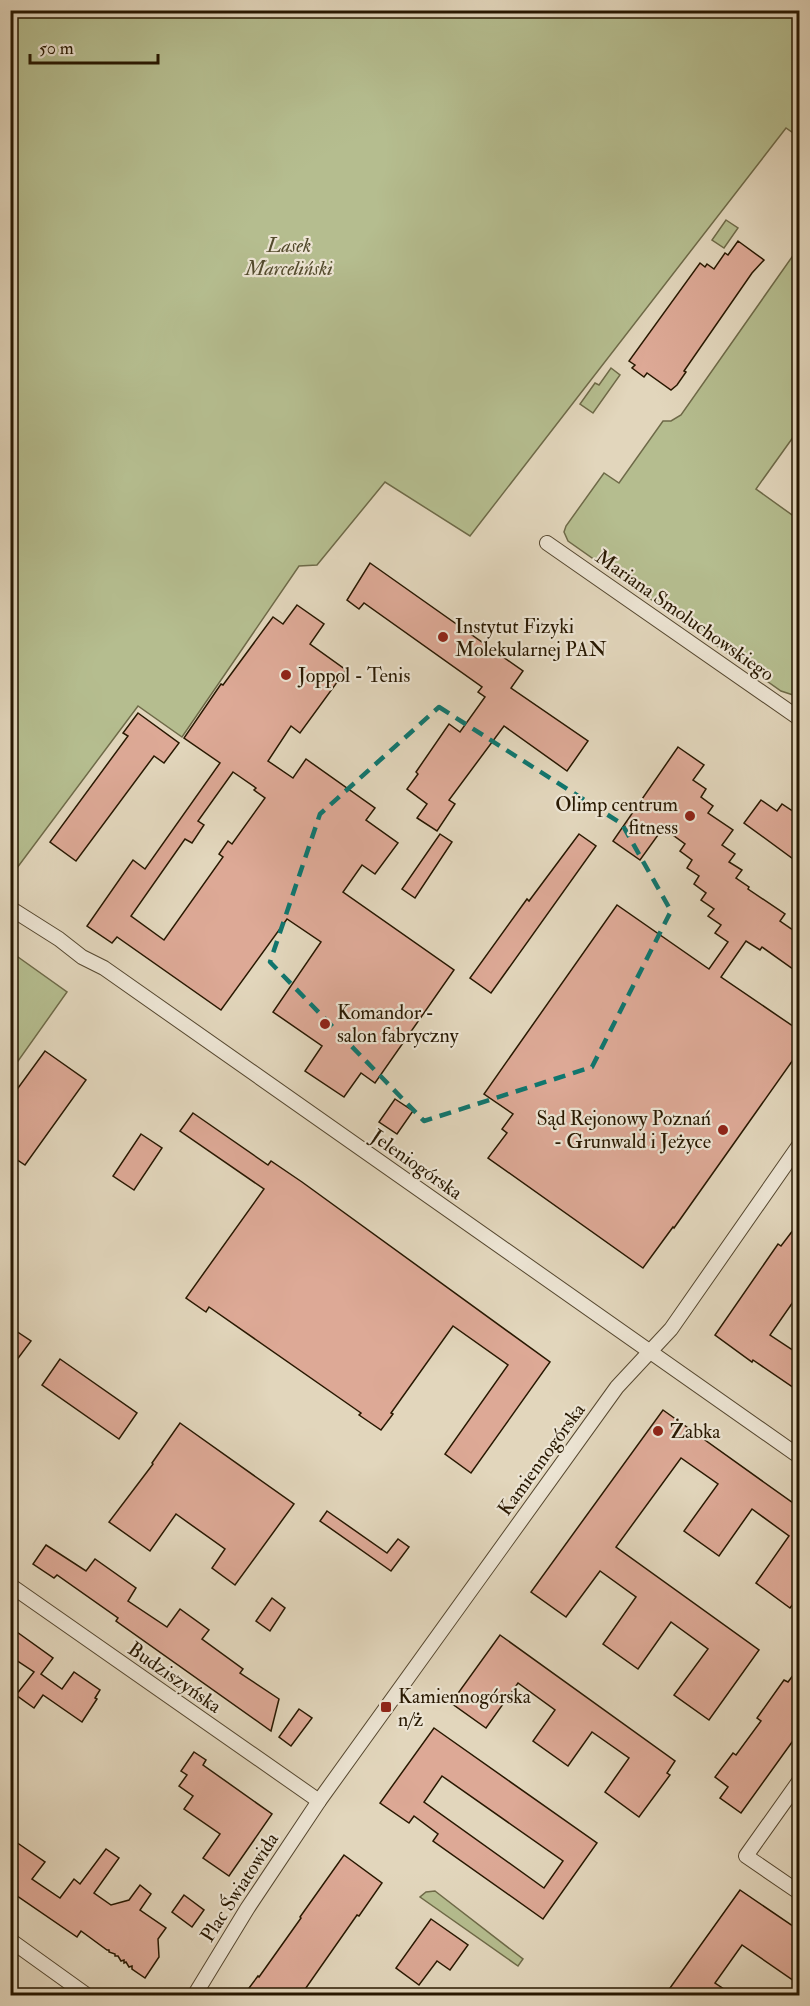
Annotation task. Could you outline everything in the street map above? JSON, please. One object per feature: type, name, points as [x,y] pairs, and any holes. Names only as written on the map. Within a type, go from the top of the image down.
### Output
[{"type":"street","name":"Mariana Smoluchowskiego","points":[[547,543],[800,719]]},
{"type":"street","name":"Jeleniogórska","points":[[10,908],[59,939],[82,957],[104,968],[800,1457]]},
{"type":"street","name":"Kamiennogórska","points":[[319,1801],[607,1401],[671,1329],[800,1144]]},
{"type":"street","name":"Budziszyńska","points":[[10,1585],[319,1801]]},
{"type":"street","points":[[800,1780],[746,1856],[800,1893]]},
{"type":"street","name":"Plac Światowida","points":[[194,1995],[247,1908],[319,1801]]},
{"type":"street","points":[[10,1940],[88,1995]]},
{"type":"highlighted area","points":[[439,707],[622,824],[671,911],[592,1067],[424,1121],[270,962],[320,814]]},
{"type":"green space","name":"Lasek Marceliński","points":[[10,11],[800,11],[799,137],[786,128],[470,536],[385,482],[317,565],[299,566],[182,737],[138,706],[11,876]]},
{"type":"green space","points":[[726,220],[738,228],[724,248],[712,240]]},
{"type":"green space","points":[[799,247],[799,429],[756,489],[799,520],[799,697],[781,691],[568,541],[564,532],[604,473],[619,483],[663,421],[671,421],[681,415]]},
{"type":"green space","points":[[611,368],[620,375],[593,413],[580,404],[595,383],[599,385]]},
{"type":"green space","points":[[11,952],[67,992],[11,1071]]},
{"type":"green space","points":[[435,1891],[523,1959],[518,1966],[420,1897],[426,1892]]},
{"type":"building","points":[[738,241],[764,260],[752,273],[684,371],[686,372],[677,385],[671,390],[647,373],[644,377],[632,368],[635,365],[629,361],[700,263],[705,267],[707,264],[714,269],[725,253],[728,255]]},
{"type":"building","name":"Instytut Fizyki Molekularnej PAN","points":[[370,563],[523,671],[511,688],[588,741],[567,771],[504,726],[449,800],[455,804],[437,831],[417,818],[427,804],[407,789],[418,774],[416,772],[449,724],[460,732],[485,697],[478,692],[482,687],[364,603],[359,609],[347,600]]},
{"type":"building","points":[[297,605],[324,624],[310,644],[346,670],[300,733],[291,726],[268,761],[293,778],[306,759],[375,808],[366,820],[398,843],[375,874],[362,865],[343,892],[454,970],[375,1083],[361,1073],[344,1097],[305,1071],[322,1046],[273,1012],[321,942],[287,919],[221,1010],[117,937],[112,943],[87,926],[133,860],[145,869],[220,763],[184,738],[221,684],[223,685],[273,617],[283,624]],"holes":[[[233,772],[256,788],[254,790],[265,798],[232,844],[228,841],[219,854],[223,857],[164,940],[131,916],[185,839],[192,843],[204,825],[198,821]]]},
{"type":"building","points":[[138,713],[179,743],[164,763],[154,756],[76,861],[50,842],[128,736],[123,733]]},
{"type":"building","points":[[678,747],[704,765],[693,780],[706,789],[701,797],[713,806],[708,813],[733,830],[722,845],[735,854],[729,862],[742,870],[736,878],[785,914],[780,921],[800,935],[800,974],[762,947],[760,950],[746,941],[721,977],[800,1031],[800,1050],[643,1268],[488,1158],[507,1133],[502,1129],[513,1114],[484,1094],[617,905],[709,969],[728,942],[715,933],[721,925],[708,916],[714,909],[701,900],[706,893],[694,884],[699,876],[687,868],[692,860],[680,851],[685,844],[663,828],[640,860],[613,841]]},
{"type":"building","points":[[761,800],[777,811],[782,804],[800,816],[794,824],[800,828],[800,864],[744,823]]},
{"type":"building","points":[[440,834],[452,842],[415,898],[402,889]]},
{"type":"building","points":[[579,834],[596,846],[491,993],[470,978],[527,899],[529,901]]},
{"type":"building","points":[[45,1051],[86,1080],[25,1165],[10,1155],[10,1099]]},
{"type":"building","points":[[395,1099],[413,1111],[397,1134],[379,1122]]},
{"type":"building","points":[[193,1113],[268,1165],[271,1161],[302,1182],[550,1362],[471,1473],[445,1454],[508,1365],[453,1326],[381,1430],[359,1415],[361,1413],[209,1307],[206,1312],[186,1298],[264,1189],[180,1131]]},
{"type":"building","points":[[141,1134],[162,1148],[134,1190],[113,1176]]},
{"type":"building","points":[[800,1221],[800,1292],[770,1335],[800,1355],[800,1392],[753,1360],[752,1362],[715,1335],[778,1244],[781,1246]]},
{"type":"building","points":[[10,1327],[31,1341],[10,1369]]},
{"type":"building","points":[[60,1359],[137,1413],[119,1439],[42,1385]]},
{"type":"building","points":[[663,1410],[800,1508],[800,1595],[790,1608],[756,1583],[789,1536],[752,1509],[719,1556],[684,1531],[718,1484],[681,1458],[616,1547],[759,1650],[709,1720],[674,1695],[708,1649],[671,1622],[638,1669],[603,1644],[636,1597],[600,1571],[566,1617],[531,1592]]},
{"type":"building","points":[[180,1423],[294,1504],[235,1585],[212,1568],[225,1549],[176,1514],[150,1551],[109,1522],[153,1464]]},
{"type":"building","points":[[327,1511],[387,1553],[398,1539],[409,1547],[391,1571],[320,1521]]},
{"type":"building","points":[[46,1545],[86,1571],[95,1559],[136,1588],[128,1601],[167,1627],[180,1609],[209,1630],[202,1639],[243,1669],[240,1673],[279,1699],[271,1731],[116,1621],[118,1618],[57,1575],[54,1578],[33,1564]]},
{"type":"building","points":[[272,1598],[285,1608],[270,1631],[256,1621]]},
{"type":"building","points":[[10,1627],[53,1658],[41,1674],[62,1689],[74,1672],[100,1690],[82,1722],[43,1695],[34,1708],[16,1695],[34,1672],[10,1656]]},
{"type":"building","points":[[500,1635],[675,1761],[667,1773],[670,1775],[639,1817],[605,1792],[629,1758],[592,1732],[568,1766],[533,1741],[555,1710],[518,1683],[486,1728],[451,1703]]},
{"type":"building","points":[[800,1666],[800,1731],[741,1813],[720,1798],[728,1787],[715,1777],[733,1753],[736,1755],[761,1721],[757,1718],[784,1680],[788,1682]]},
{"type":"building","points":[[299,1709],[312,1718],[291,1746],[279,1737]]},
{"type":"building","points":[[434,1728],[597,1843],[543,1919],[433,1841],[438,1834],[414,1816],[409,1823],[380,1803]],"holes":[[[442,1776],[563,1861],[544,1888],[424,1802]]]},
{"type":"building","points":[[194,1752],[206,1760],[203,1765],[272,1814],[229,1876],[203,1858],[220,1834],[184,1809],[193,1796],[179,1786],[187,1775],[181,1771]]},
{"type":"building","points":[[16,1842],[45,1862],[32,1879],[60,1898],[74,1879],[80,1884],[106,1849],[119,1858],[94,1893],[111,1905],[129,1900],[140,1885],[151,1894],[140,1910],[166,1928],[158,1939],[159,1957],[145,1978],[132,1969],[132,1966],[129,1967],[126,1962],[124,1963],[124,1960],[121,1961],[118,1956],[81,1931],[77,1937],[10,1891],[10,1850]]},
{"type":"building","points":[[344,1855],[382,1883],[359,1916],[357,1915],[301,1995],[260,1995],[249,1988],[259,1977]]},
{"type":"building","points":[[740,1890],[800,1931],[800,1985],[742,1945],[715,1983],[733,1995],[665,1995]]},
{"type":"building","points":[[184,1895],[204,1910],[192,1927],[172,1912]]},
{"type":"building","points":[[431,1919],[468,1945],[450,1970],[437,1961],[419,1985],[396,1968]]},
{"type":"place","name":"Instytut Fizyki Molekularnej PAN","points":[[443,637]]},
{"type":"place","name":"Joppol - Tenis","points":[[286,675]]},
{"type":"place","name":"Olimp centrum fitness","points":[[690,816]]},
{"type":"place","name":"Komandor - salon fabryczny","points":[[325,1024]]},
{"type":"place","name":"Sąd Rejonowy Poznań - Grunwald i Jeżyce","points":[[723,1130]]},
{"type":"place","name":"Żabka","points":[[658,1431]]},
{"type":"place","name":"Kamiennogórska n/ż","points":[[386,1707]]}]
